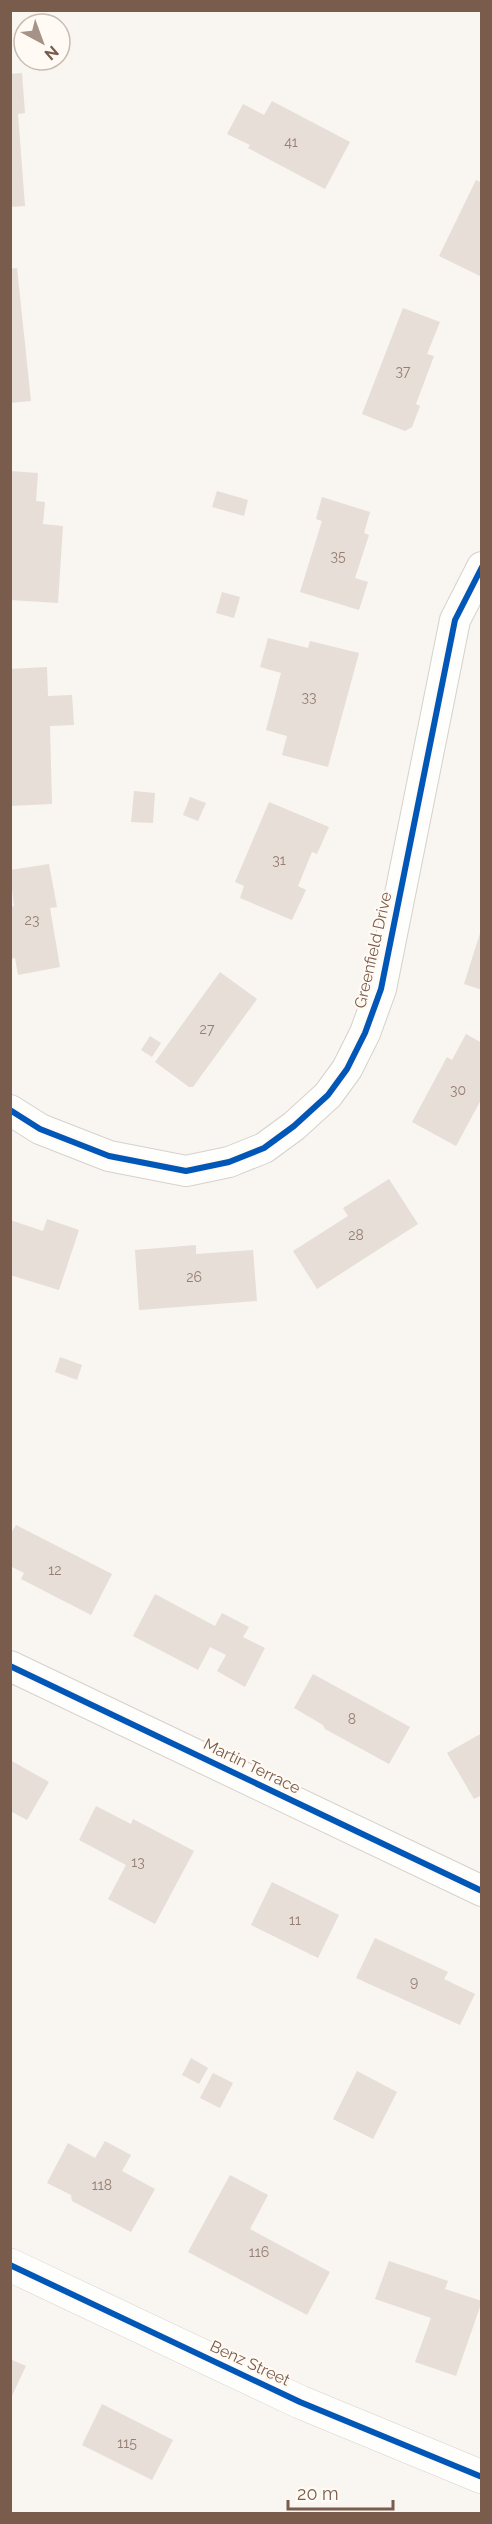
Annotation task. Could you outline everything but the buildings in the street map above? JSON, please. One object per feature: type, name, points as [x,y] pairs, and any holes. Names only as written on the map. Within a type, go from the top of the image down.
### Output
[{"type":"street","name":"Greenfield Drive","points":[[10,1110],[40,1129],[108,1156],[186,1171],[229,1162],[264,1148],[294,1126],[328,1095],[347,1069],[365,1033],[381,989],[456,620],[482,567]]},
{"type":"street","name":"Martin Terrace","points":[[10,1666],[482,1892]]},
{"type":"street","name":"Benz Street","points":[[10,2265],[300,2402],[482,2476]]},
{"type":"cycle path","points":[[10,1110],[40,1129],[109,1156],[186,1171],[229,1162],[264,1148],[294,1126],[328,1095],[347,1069],[365,1033],[381,989],[455,620],[482,567]]},
{"type":"cycle path","points":[[10,1666],[482,1891]]},
{"type":"cycle path","points":[[10,2265],[300,2402],[482,2477]]}]
